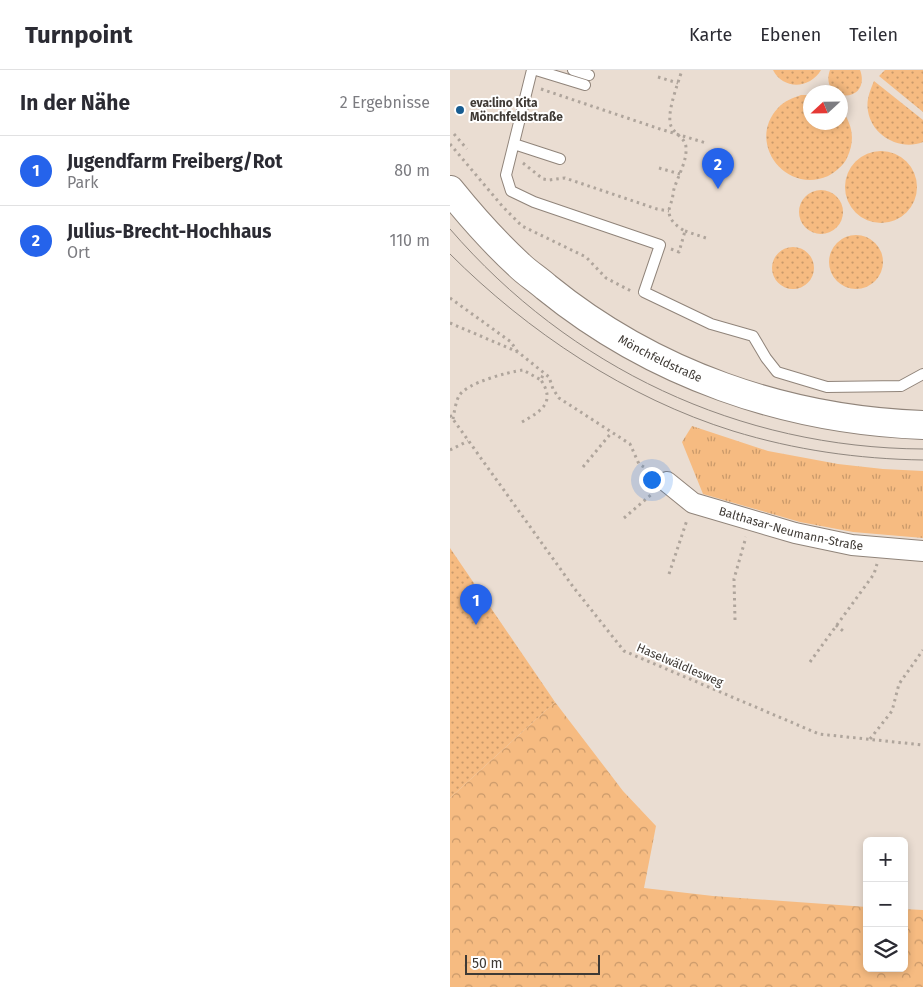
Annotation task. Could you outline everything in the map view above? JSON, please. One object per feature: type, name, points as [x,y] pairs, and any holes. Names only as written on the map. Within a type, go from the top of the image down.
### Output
[{"type":"main road","name":"Mönchfeldstraße","points":[[450,190],[482,228],[520,266],[560,299],[632,346],[676,368],[731,391],[815,413],[856,420],[923,425]]},
{"type":"street","name":"Balthasar-Neumann-Straße","points":[[667,482],[693,503],[795,532],[852,545],[923,551]]},
{"type":"lane","points":[[532,70],[506,175],[511,192],[534,202],[660,245],[644,292],[711,324],[753,336],[777,372],[827,387],[901,386],[923,383]]},
{"type":"lane","points":[[536,70],[585,85]]},
{"type":"lane","points":[[573,70],[589,75]]},
{"type":"lane","points":[[513,149],[560,159]]},
{"type":"lane","points":[[901,386],[923,374]]},
{"type":"path","points":[[682,70],[670,115],[671,126],[683,140],[686,150],[669,211],[672,220],[678,227],[706,238]]},
{"type":"path","points":[[658,76],[678,83]]},
{"type":"path","points":[[529,85],[706,143]]},
{"type":"path","points":[[454,134],[467,149]]},
{"type":"path","points":[[450,144],[503,207],[522,226],[586,257],[606,278],[635,293],[644,292]]},
{"type":"path","points":[[513,149],[543,179],[564,178],[669,211]]},
{"type":"path","points":[[659,168],[680,174]]},
{"type":"path","points":[[660,245],[679,252],[686,231]]},
{"type":"path","points":[[450,298],[511,342],[518,352]]},
{"type":"path","points":[[450,323],[518,352],[549,377],[558,398],[630,444],[639,464],[667,482],[624,518]]},
{"type":"path","points":[[453,419],[459,395],[473,384],[510,372],[523,370],[541,380],[546,388],[547,401],[539,412],[522,422]]},
{"type":"path","points":[[541,380],[544,372]]},
{"type":"path","name":"Haselwäldlesweg","points":[[450,415],[574,588],[624,651],[819,734],[923,746]]},
{"type":"path","points":[[582,467],[612,432]]},
{"type":"path","points":[[450,450],[468,441]]},
{"type":"path","points":[[669,574],[693,503]]},
{"type":"path","points":[[735,620],[734,579],[752,520]]},
{"type":"path","points":[[810,662],[874,574],[884,548]]},
{"type":"path","points":[[836,625],[843,631]]},
{"type":"path","points":[[870,740],[892,711],[899,684],[923,650]]},
{"type":"green space","points":[[773,70],[821,70],[810,81],[797,85],[783,81],[777,77]]},
{"type":"green space","points":[[830,70],[860,70],[862,81],[856,92],[848,95],[848,85],[830,85],[828,76]]},
{"type":"green space","points":[[885,70],[923,70],[923,112],[879,76]]},
{"type":"green space","points":[[874,81],[923,120],[923,142],[914,144],[897,143],[888,139],[875,128],[868,111],[869,96]]},
{"type":"green space","points":[[803,95],[803,130],[848,130],[848,120],[852,132],[850,151],[843,164],[828,176],[812,180],[798,178],[785,172],[775,162],[768,149],[766,136],[769,121],[780,106]]},
{"type":"green space","points":[[881,151],[901,157],[911,167],[917,187],[911,207],[901,217],[881,223],[861,217],[851,207],[845,187],[851,167],[861,157]]},
{"type":"green space","points":[[821,190],[833,194],[839,200],[843,212],[839,224],[833,230],[821,234],[809,230],[803,224],[799,212],[803,200],[809,194]]},
{"type":"green space","points":[[856,235],[866,237],[875,243],[881,252],[883,262],[881,272],[875,281],[866,287],[856,289],[846,287],[837,281],[831,272],[829,262],[831,252],[837,243],[846,237]]},
{"type":"green space","points":[[793,247],[808,253],[814,268],[808,283],[793,289],[778,283],[772,268],[778,253]]},
{"type":"green space","points":[[692,426],[768,451],[838,464],[923,471],[923,538],[853,532],[800,522],[703,494],[682,442]]},
{"type":"green space","points":[[450,548],[555,702],[450,798]]},
{"type":"green space","points":[[555,702],[623,791],[656,826],[644,888],[713,896],[863,907],[863,972],[908,972],[908,909],[923,910],[923,987],[450,987],[450,798]]},
{"type":"tram line","points":[[450,229],[497,278],[549,322],[604,359],[662,391],[724,416],[788,434],[855,445],[923,449]]},
{"type":"tram line","points":[[450,254],[480,283],[546,336],[617,381],[694,417],[756,438],[803,448],[875,458],[923,460]]},
{"type":"place","name":"eva:lino Kita Mönchfeldstraße","points":[[460,110]]},
{"type":"place","name":"Julius-Brecht-Hochhaus","points":[[718,189]]},
{"type":"place","name":"Jugendfarm Freiberg/Rot","points":[[476,625]]}]
